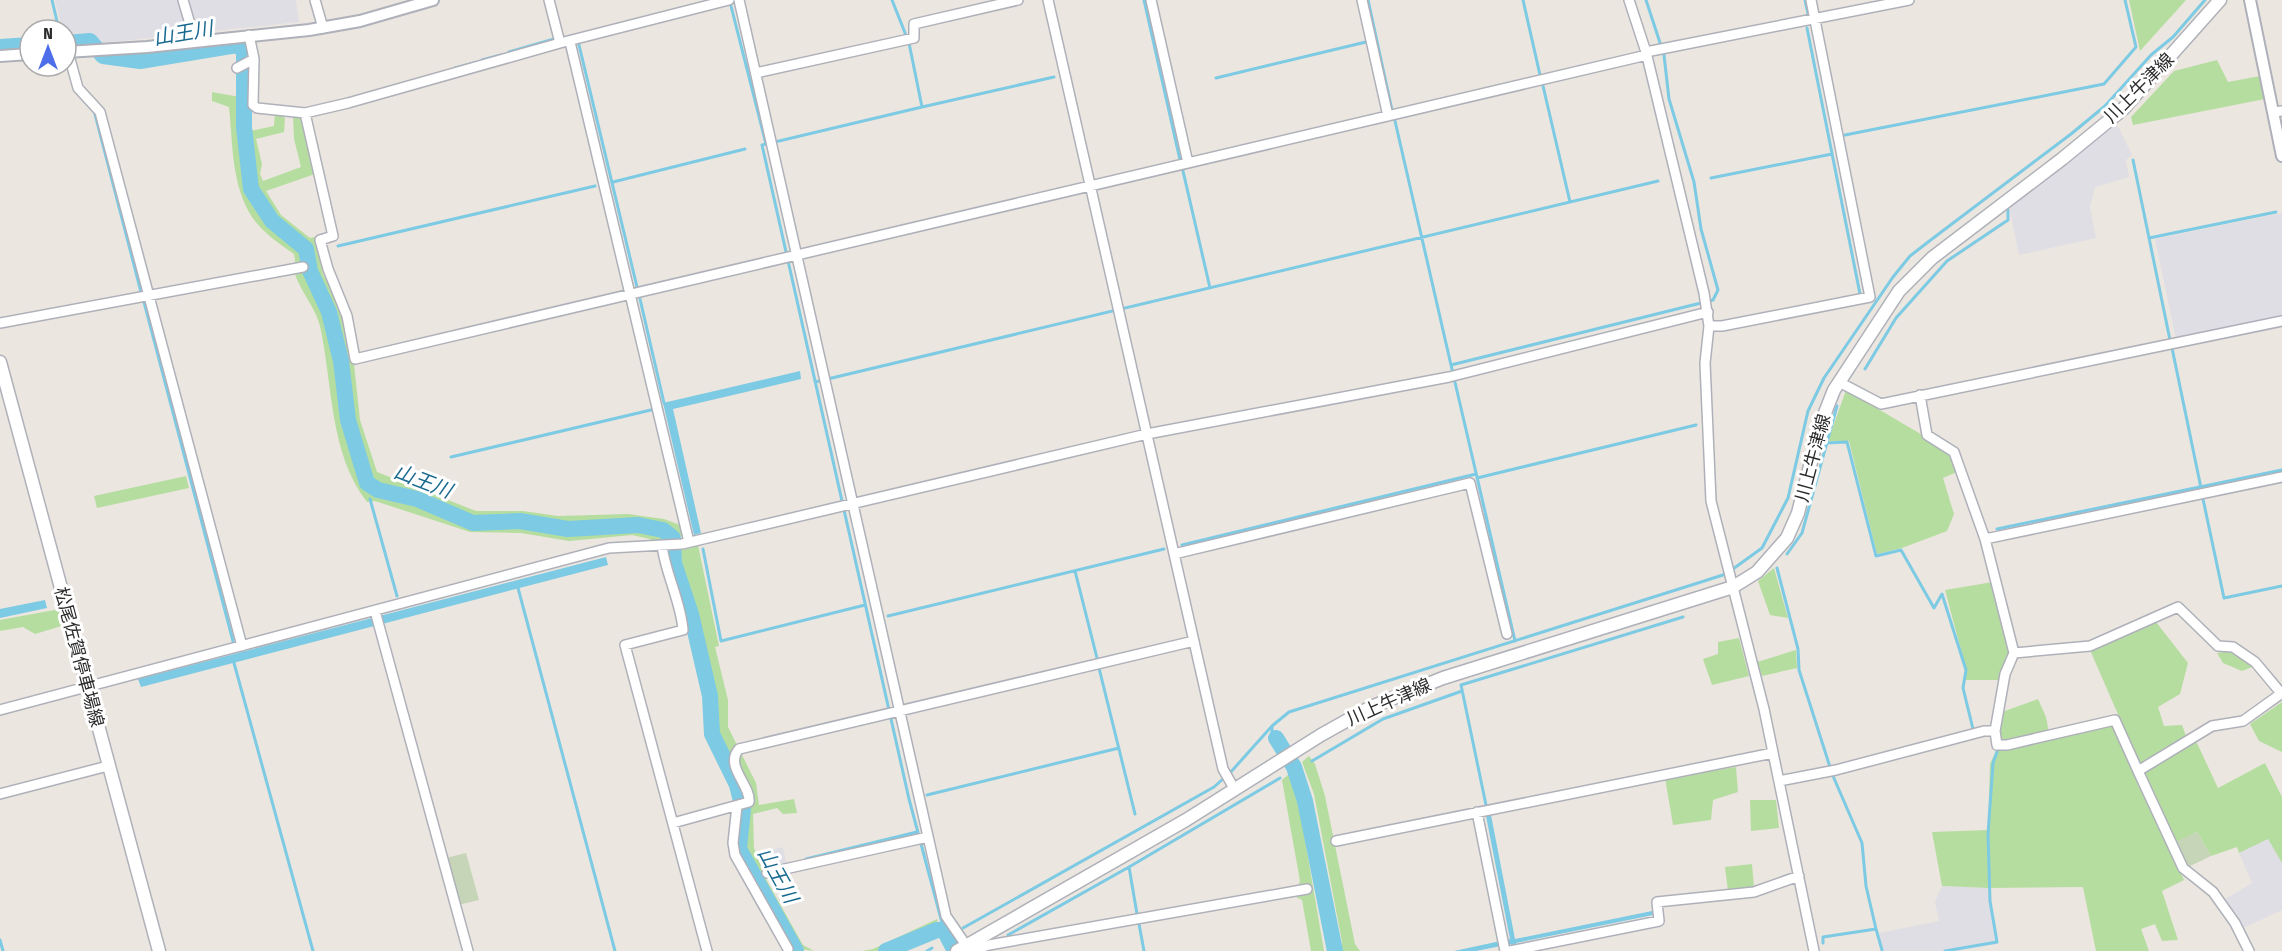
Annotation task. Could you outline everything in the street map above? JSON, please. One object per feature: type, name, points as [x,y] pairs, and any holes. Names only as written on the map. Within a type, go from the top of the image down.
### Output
[{"type":"main road","name":"川上牛津線","points":[[1232,785],[1277,764],[1347,720],[1405,692],[1732,583],[1757,572],[1787,538],[1798,513],[1821,423],[1839,382],[1899,291],[1924,266],[2123,109],[2220,0]]},
{"type":"main road","name":"松尾佐賀停車場線","points":[[0,362],[159,951]]},
{"type":"main road","points":[[961,948],[1232,785]]},
{"type":"street","points":[[183,0],[195,41]]},
{"type":"street","points":[[315,0],[323,28]]},
{"type":"street","points":[[78,51],[147,47],[323,28],[360,21],[433,0]]},
{"type":"street","points":[[549,0],[565,42],[629,295],[686,543]]},
{"type":"street","points":[[249,35],[254,59],[253,105],[257,108],[305,113],[729,0]]},
{"type":"street","points":[[739,0],[946,915],[961,948],[970,951],[990,945],[1307,889]]},
{"type":"street","points":[[756,73],[914,38],[914,24],[1018,0]]},
{"type":"street","points":[[1048,0],[1223,769],[1232,785]]},
{"type":"street","points":[[1151,0],[1188,164]]},
{"type":"street","points":[[1362,0],[1388,116]]},
{"type":"street","points":[[1629,0],[1646,53],[1708,312],[1709,326],[1705,363],[1711,501],[1773,753],[1814,951]]},
{"type":"street","points":[[1709,326],[1722,326],[1870,297],[1811,0]]},
{"type":"street","points":[[305,113],[333,236],[320,240],[328,269],[347,316],[355,359],[1188,164],[1657,49],[1909,0]]},
{"type":"street","points":[[2250,0],[2277,111],[2282,156]]},
{"type":"street","points":[[0,57],[18,55]]},
{"type":"street","points":[[237,68],[254,59]]},
{"type":"street","points":[[75,78],[78,88],[100,112],[242,646]]},
{"type":"street","points":[[0,323],[303,267]]},
{"type":"street","points":[[0,710],[609,548],[686,543],[1147,434],[1453,376],[1708,312]]},
{"type":"street","points":[[1839,382],[1881,404],[2282,321]]},
{"type":"street","points":[[1920,395],[1927,435],[1954,452],[1985,539],[2014,652],[2005,674],[1995,731],[1996,745],[2007,745],[2115,720],[2183,868],[2213,892],[2235,923],[2249,951]]},
{"type":"street","points":[[1985,539],[2282,477]]},
{"type":"street","points":[[1174,554],[1470,483],[1507,634]]},
{"type":"street","points":[[662,546],[664,563],[683,630],[625,645],[707,951]]},
{"type":"street","points":[[2014,652],[2090,646],[2178,607],[2218,646],[2233,647],[2255,662],[2281,693],[2243,721],[2212,726],[2138,771]]},
{"type":"street","points":[[375,610],[468,951]]},
{"type":"street","points":[[673,823],[748,802],[749,796],[734,765],[739,749],[1194,641]]},
{"type":"street","points":[[1779,781],[1836,770],[1984,731],[1995,731]]},
{"type":"street","points":[[1336,841],[1773,753]]},
{"type":"street","points":[[0,794],[108,766]]},
{"type":"street","points":[[737,806],[733,843],[735,855],[786,950]]},
{"type":"street","points":[[1477,812],[1509,948],[1659,921],[1658,902],[1754,892],[1799,876]]},
{"type":"street","points":[[767,873],[928,837]]},
{"type":"shaded area","points":[[55,0],[296,0],[299,22],[102,43],[96,36],[78,37],[78,18],[59,18]]},
{"type":"shaded area","points":[[2116,122],[2132,155],[2126,160],[2129,177],[2095,187],[2090,207],[2096,238],[2019,255],[2009,205]]},
{"type":"shaded area","points":[[2282,213],[2282,317],[2176,339],[2155,239]]},
{"type":"shaded area","points":[[2268,838],[2282,863],[2282,910],[2241,929],[2224,900],[2252,883],[2239,853]]},
{"type":"shaded area","points":[[783,847],[787,867],[763,872],[759,853]]},
{"type":"shaded area","points":[[1942,886],[1989,888],[1998,944],[1956,951],[1882,951],[1879,933],[1939,921],[1935,902]]},
{"type":"green space","points":[[2129,0],[2186,0],[2140,51]]},
{"type":"green space","points":[[2217,60],[2228,82],[2260,76],[2265,99],[2133,125],[2131,117],[2174,71]]},
{"type":"green space","points":[[212,92],[240,97],[241,164],[247,186],[265,219],[302,249],[310,281],[325,314],[337,356],[343,417],[363,482],[372,490],[414,502],[472,525],[517,525],[567,533],[639,528],[660,533],[668,541],[652,542],[650,539],[632,535],[569,541],[521,533],[470,532],[375,501],[367,502],[345,462],[334,418],[320,326],[296,277],[294,254],[261,228],[245,204],[234,164],[229,107],[212,101]]},
{"type":"green space","points":[[275,111],[285,118],[284,132],[256,139],[262,164],[260,174],[263,181],[301,167],[294,139],[293,116],[303,116],[315,174],[266,191],[281,215],[310,238],[315,237],[323,274],[344,314],[354,364],[360,420],[377,472],[476,511],[523,511],[558,516],[628,514],[664,519],[680,525],[683,536],[678,537],[664,525],[632,520],[569,525],[524,518],[476,520],[419,496],[379,485],[369,477],[352,421],[345,357],[336,316],[315,272],[310,249],[276,220],[255,187],[250,131],[274,126]]},
{"type":"green space","points":[[1846,390],[1924,436],[1950,455],[1957,472],[1943,478],[1954,514],[1947,531],[1902,548],[1877,554],[1849,441],[1828,441]]},
{"type":"green space","points":[[186,476],[189,488],[97,508],[94,496]]},
{"type":"green space","points":[[698,545],[719,646],[715,647],[728,700],[728,727],[756,783],[759,805],[794,799],[797,813],[783,814],[777,808],[753,814],[754,848],[766,879],[803,945],[814,951],[799,949],[742,849],[745,796],[715,731],[713,696],[695,610],[679,562],[679,548]]},
{"type":"green space","points":[[1774,568],[1788,618],[1770,615],[1758,581]]},
{"type":"green space","points":[[1993,582],[2010,655],[2002,680],[1965,680],[1966,669],[1945,590]]},
{"type":"green space","points":[[60,609],[65,625],[35,634],[23,627],[0,631],[0,620]]},
{"type":"green space","points":[[2156,622],[2188,663],[2180,694],[2158,707],[2164,726],[2182,725],[2186,736],[2140,765],[2090,650]]},
{"type":"green space","points":[[1739,638],[1749,676],[1712,685],[1703,659],[1718,654],[1718,642]]},
{"type":"green space","points":[[1796,650],[1797,668],[1762,676],[1757,662]]},
{"type":"green space","points":[[2231,651],[2255,666],[2242,671],[2223,663],[2217,653]]},
{"type":"green space","points":[[2038,699],[2046,717],[2049,733],[2000,742],[1998,735],[2002,712]]},
{"type":"green space","points":[[2282,702],[2282,752],[2259,741],[2250,724]]},
{"type":"green space","points":[[2114,725],[2154,817],[2164,815],[2145,773],[2196,741],[2218,788],[2265,763],[2282,797],[2282,863],[2268,839],[2239,853],[2237,847],[2211,856],[2197,832],[2169,846],[2184,880],[2162,891],[2178,940],[2162,941],[2155,924],[2141,929],[2149,951],[2096,951],[2083,887],[1942,886],[1932,832],[1988,830],[1990,764],[1997,749]]},
{"type":"green space","points":[[1309,756],[1315,764],[1325,796],[1355,944],[1360,951],[1342,951],[1314,794],[1302,762]]},
{"type":"green space","points":[[1736,767],[1738,792],[1713,800],[1711,820],[1673,825],[1665,778]]},
{"type":"green space","points":[[1289,774],[1297,793],[1324,951],[1311,951],[1302,900],[1294,896],[1300,881],[1282,780]]},
{"type":"green space","points":[[1750,800],[1776,800],[1779,828],[1751,831]]},
{"type":"green space","points":[[2197,832],[2211,856],[2188,867],[2175,842]]},
{"type":"green space","points":[[466,853],[479,900],[458,905],[446,858]]},
{"type":"green space","points":[[1752,864],[1754,887],[1728,891],[1725,867]]},
{"type":"green space","points":[[937,919],[938,926],[877,951],[862,951],[873,949]]},
{"type":"water","points":[[800,371],[801,379],[673,409],[701,533],[694,535],[663,403]]},
{"type":"water","points":[[606,557],[608,565],[141,687],[138,679]]},
{"type":"water","points":[[45,600],[47,608],[0,618],[0,609]]},
{"type":"water","points":[[1491,815],[1515,939],[1652,911],[1653,915],[1516,943],[1517,951],[1512,951],[1511,944],[1476,951],[1454,951],[1510,939],[1486,816]]},
{"type":"waterway","points":[[52,0],[56,18]]},
{"type":"waterway","points":[[892,0],[909,43],[922,107],[762,145],[909,799],[944,930]]},
{"type":"waterway","points":[[1144,0],[1180,160]]},
{"type":"waterway","points":[[1368,0],[1392,110]]},
{"type":"waterway","points":[[1523,0],[1540,75]]},
{"type":"waterway","points":[[1515,641],[1451,365],[1713,300],[1718,290],[1701,229],[1694,182],[1669,99],[1664,55],[1646,0]]},
{"type":"waterway","points":[[1805,0],[1808,14]]},
{"type":"waterway","points":[[1845,135],[2104,84],[2136,47],[2125,0]]},
{"type":"waterway","points":[[1276,738],[1272,733],[1272,726],[1289,712],[1726,574],[1762,548],[1788,498],[1808,411],[1824,378],[1893,277],[1910,256],[2105,106],[2151,55],[2173,37],[2205,0]]},
{"type":"waterway","points":[[731,6],[766,144]]},
{"type":"waterway","points":[[1807,28],[1860,294]]},
{"type":"waterway","points":[[509,52],[554,39]]},
{"type":"waterway","name":"山王川","points":[[78,42],[90,41],[103,56],[140,61],[237,45],[244,51],[244,127],[251,189],[272,221],[306,249],[310,271],[329,312],[341,361],[348,420],[367,483],[378,490],[417,499],[473,523],[520,521],[568,529],[638,525],[663,530],[673,538],[674,563],[691,614],[710,696],[712,734],[737,785],[743,809],[739,849],[796,951]]},
{"type":"waterway","points":[[1216,78],[1366,42]]},
{"type":"waterway","points":[[579,45],[637,287]]},
{"type":"waterway","name":"山王川","points":[[0,47],[18,46]]},
{"type":"waterway","points":[[482,60],[501,55]]},
{"type":"waterway","points":[[455,68],[474,63]]},
{"type":"waterway","points":[[922,107],[1054,77]]},
{"type":"waterway","points":[[1543,86],[1570,202]]},
{"type":"waterway","points":[[95,114],[141,292]]},
{"type":"waterway","points":[[1395,121],[1451,365]]},
{"type":"waterway","points":[[613,182],[745,149]]},
{"type":"waterway","points":[[1711,178],[1832,154]]},
{"type":"waterway","points":[[2133,160],[2170,340]]},
{"type":"waterway","points":[[1183,171],[1210,288]]},
{"type":"waterway","points":[[815,382],[1658,181]]},
{"type":"waterway","points":[[338,246],[595,186]]},
{"type":"waterway","points":[[1865,369],[1896,318],[1947,261],[2008,220],[2008,210]]},
{"type":"waterway","points":[[2149,238],[2276,212]]},
{"type":"waterway","points":[[640,299],[664,403]]},
{"type":"waterway","points":[[144,302],[233,641]]},
{"type":"waterway","points":[[2172,348],[2201,488]]},
{"type":"waterway","points":[[1787,554],[1802,533],[1837,406]]},
{"type":"waterway","points":[[451,457],[651,410]]},
{"type":"waterway","points":[[1477,478],[1696,425]]},
{"type":"waterway","points":[[1826,443],[1847,442],[1876,556],[1901,550],[1934,608],[1942,594],[1966,670],[1963,688],[1973,729]]},
{"type":"waterway","points":[[1997,529],[2282,470]]},
{"type":"waterway","points":[[1182,545],[1476,474]]},
{"type":"waterway","points":[[370,499],[397,596]]},
{"type":"waterway","points":[[2203,499],[2224,598],[2282,586]]},
{"type":"waterway","points":[[703,549],[721,641],[865,605]]},
{"type":"waterway","points":[[888,616],[1164,549]]},
{"type":"waterway","points":[[1777,568],[1798,649],[1799,670],[1830,767]]},
{"type":"waterway","points":[[1075,571],[1097,658]]},
{"type":"waterway","points":[[518,588],[615,951]]},
{"type":"waterway","points":[[1486,805],[1461,685],[1683,617]]},
{"type":"waterway","points":[[234,663],[313,951]]},
{"type":"waterway","points":[[1099,668],[1135,814]]},
{"type":"waterway","points":[[1312,761],[1383,719],[1462,691]]},
{"type":"waterway","points":[[1229,774],[1272,726]]},
{"type":"waterway","points":[[1276,738],[1294,767],[1305,801],[1335,951]]},
{"type":"waterway","points":[[927,795],[1119,748]]},
{"type":"waterway","points":[[1945,951],[1997,942],[1990,901],[1988,834],[1993,763],[1997,752]]},
{"type":"waterway","points":[[1823,943],[1823,937],[1876,929],[1866,886],[1862,843],[1833,776]]},
{"type":"waterway","points":[[963,928],[1214,787],[1224,778]]},
{"type":"waterway","points":[[1008,935],[1280,778]]},
{"type":"waterway","points":[[806,859],[917,832]]},
{"type":"waterway","points":[[1129,867],[1137,914]]},
{"type":"waterway","points":[[1139,924],[1144,951]]},
{"type":"waterway","points":[[1876,929],[1882,950]]},
{"type":"waterway","name":"山王川","points":[[886,951],[937,930],[944,930],[955,951]]},
{"type":"waterway","points":[[0,940],[3,951]]},
{"type":"waterway","points":[[927,951],[932,948]]}]
